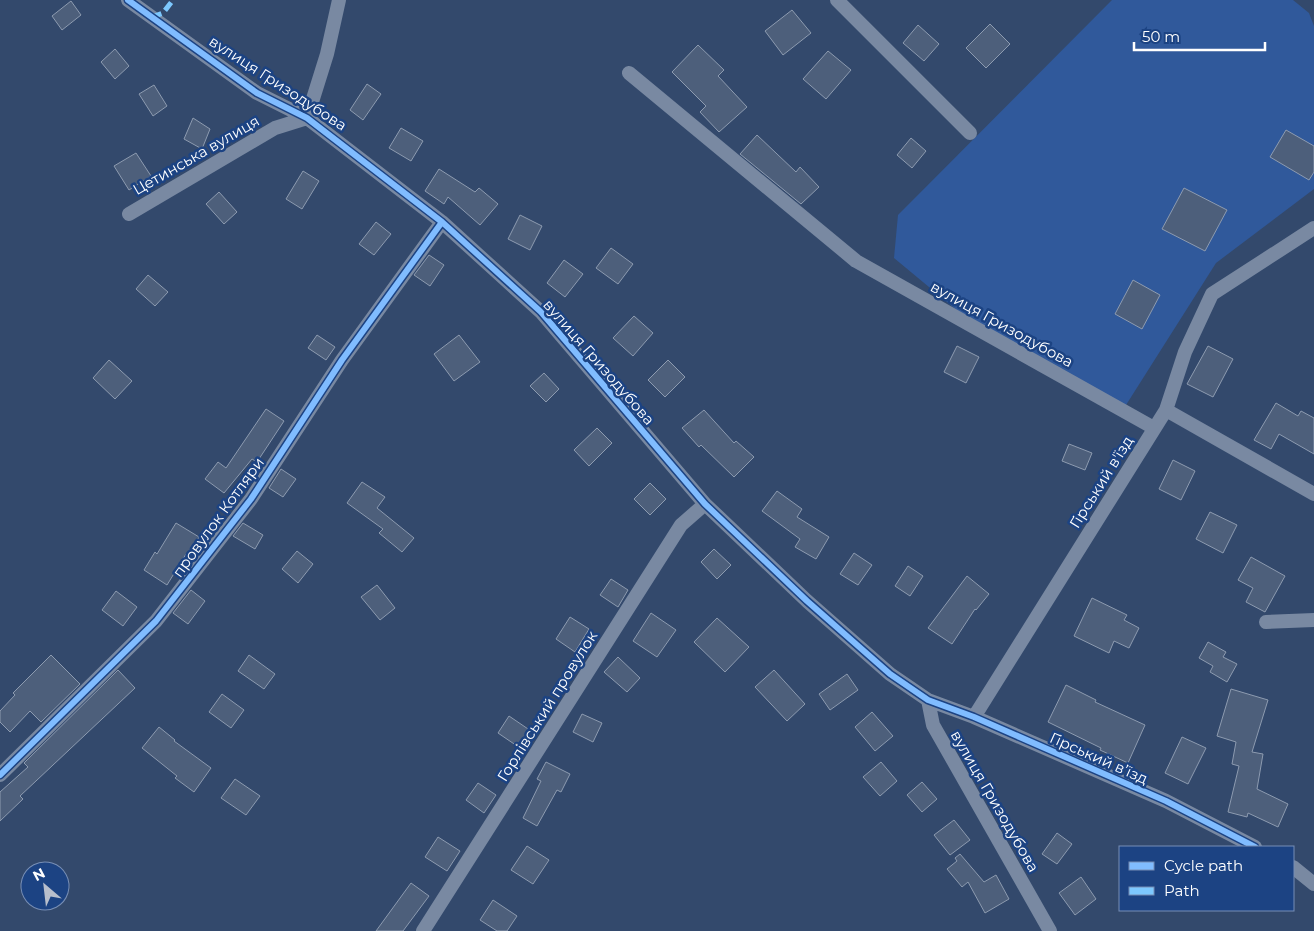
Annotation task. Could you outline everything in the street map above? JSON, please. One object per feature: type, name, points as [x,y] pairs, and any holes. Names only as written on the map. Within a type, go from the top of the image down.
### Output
[{"type":"street","name":"вулиця Гризодубова","points":[[128,0],[257,93],[306,118],[442,222],[541,312],[705,504],[820,614],[890,674],[928,700],[933,725],[1050,931]]},
{"type":"street","points":[[306,118],[327,54],[338,0]]},
{"type":"street","points":[[837,0],[970,133]]},
{"type":"street","name":"вулиця Гризодубова","points":[[629,73],[856,262],[1154,428]]},
{"type":"street","name":"Цетинська вулиця","points":[[129,214],[275,128],[306,118]]},
{"type":"street","name":"провулок Котляри","points":[[0,775],[156,621],[251,499],[342,360],[442,222]]},
{"type":"street","name":"Гірський в'їзд","points":[[974,717],[1166,410],[1185,352],[1212,294],[1314,228]]},
{"type":"street","points":[[1166,410],[1314,494]]},
{"type":"street","name":"Горлівський провулок","points":[[423,931],[682,525],[705,504]]},
{"type":"street","points":[[1266,622],[1314,620]]},
{"type":"street","name":"Гірський в’їзд","points":[[928,700],[974,717],[1166,801],[1254,846]]},
{"type":"street","points":[[1294,868],[1314,884]]},
{"type":"shaded area","points":[[1112,0],[1293,0],[1309,13],[1314,26],[1314,189],[1216,263],[1126,405],[994,341],[894,258],[898,215]]},
{"type":"building","points":[[71,1],[81,15],[62,30],[52,16]]},
{"type":"building","points":[[792,10],[811,33],[783,55],[765,31]]},
{"type":"building","points":[[990,24],[1010,44],[986,68],[966,48]]},
{"type":"building","points":[[918,25],[939,44],[924,61],[903,43]]},
{"type":"building","points":[[698,45],[724,70],[718,76],[747,107],[719,132],[700,112],[706,106],[672,72]]},
{"type":"building","points":[[115,49],[129,66],[115,79],[101,62]]},
{"type":"building","points":[[828,51],[851,70],[826,99],[803,79]]},
{"type":"building","points":[[367,84],[381,94],[363,120],[350,110]]},
{"type":"building","points":[[154,85],[167,106],[153,116],[139,94]]},
{"type":"building","points":[[193,118],[210,129],[202,149],[184,139]]},
{"type":"building","points":[[401,128],[423,141],[411,161],[389,148]]},
{"type":"building","points":[[1286,130],[1314,146],[1314,172],[1309,180],[1270,157]]},
{"type":"building","points":[[757,135],[796,172],[800,167],[819,187],[801,204],[740,154]]},
{"type":"building","points":[[911,138],[926,151],[912,168],[897,155]]},
{"type":"building","points":[[136,153],[151,176],[129,190],[114,166]]},
{"type":"building","points":[[439,169],[475,192],[479,188],[498,204],[480,225],[448,197],[444,204],[425,191]]},
{"type":"building","points":[[303,171],[319,181],[302,209],[286,199]]},
{"type":"building","points":[[1184,188],[1227,210],[1205,251],[1162,229]]},
{"type":"building","points":[[219,192],[237,212],[224,224],[206,204]]},
{"type":"building","points":[[520,215],[542,226],[530,250],[508,239]]},
{"type":"building","points":[[376,222],[391,234],[374,255],[359,244]]},
{"type":"building","points":[[611,248],[633,264],[618,284],[596,268]]},
{"type":"building","points":[[429,255],[444,265],[430,286],[414,275]]},
{"type":"building","points":[[564,260],[583,274],[565,297],[547,283]]},
{"type":"building","points":[[148,275],[168,292],[155,306],[136,289]]},
{"type":"building","points":[[1133,280],[1160,295],[1142,329],[1115,314]]},
{"type":"building","points":[[634,316],[653,333],[633,356],[613,338]]},
{"type":"building","points":[[317,335],[335,347],[326,360],[308,348]]},
{"type":"building","points":[[459,335],[480,362],[454,381],[434,354]]},
{"type":"building","points":[[957,346],[979,357],[966,383],[944,372]]},
{"type":"building","points":[[1208,346],[1233,359],[1213,397],[1187,384]]},
{"type":"building","points":[[109,360],[132,381],[115,399],[93,378]]},
{"type":"building","points":[[668,360],[685,377],[665,397],[648,380]]},
{"type":"building","points":[[544,373],[559,389],[546,402],[530,386]]},
{"type":"building","points":[[1276,403],[1298,416],[1301,411],[1314,418],[1314,454],[1279,434],[1271,449],[1254,440]]},
{"type":"building","points":[[266,409],[284,421],[257,462],[252,459],[224,493],[205,479],[218,462],[226,468]]},
{"type":"building","points":[[704,410],[734,443],[736,441],[754,457],[734,477],[701,445],[699,447],[682,428]]},
{"type":"building","points":[[597,428],[612,443],[589,466],[574,450]]},
{"type":"building","points":[[1069,444],[1092,453],[1085,470],[1062,461]]},
{"type":"building","points":[[1173,460],[1195,471],[1181,500],[1159,489]]},
{"type":"building","points":[[281,469],[296,479],[283,497],[269,488]]},
{"type":"building","points":[[362,482],[385,497],[377,508],[414,538],[402,552],[379,533],[383,529],[347,503]]},
{"type":"building","points":[[650,483],[666,499],[650,515],[634,499]]},
{"type":"building","points":[[777,491],[802,509],[797,517],[829,537],[816,559],[795,547],[800,539],[762,511]]},
{"type":"building","points":[[1210,512],[1237,525],[1223,553],[1196,539]]},
{"type":"building","points":[[176,523],[199,537],[167,585],[144,570],[155,552],[157,554]]},
{"type":"building","points":[[243,523],[263,535],[255,549],[233,536]]},
{"type":"building","points":[[714,549],[731,565],[717,579],[701,562]]},
{"type":"building","points":[[297,551],[313,564],[298,583],[282,569]]},
{"type":"building","points":[[854,553],[872,565],[858,585],[840,574]]},
{"type":"building","points":[[1251,557],[1285,576],[1265,612],[1246,602],[1253,588],[1238,580]]},
{"type":"building","points":[[908,566],[923,576],[910,596],[895,586]]},
{"type":"building","points":[[967,576],[989,594],[975,609],[952,644],[928,628]]},
{"type":"building","points":[[611,579],[628,590],[618,607],[600,595]]},
{"type":"building","points":[[377,585],[395,608],[380,620],[361,597]]},
{"type":"building","points":[[191,590],[205,601],[188,624],[173,613]]},
{"type":"building","points":[[116,591],[137,607],[123,626],[102,610]]},
{"type":"building","points":[[1092,598],[1127,615],[1124,620],[1139,628],[1129,648],[1114,641],[1109,653],[1074,636]]},
{"type":"building","points":[[651,613],[676,630],[657,657],[633,641]]},
{"type":"building","points":[[570,617],[589,629],[575,652],[556,639]]},
{"type":"building","points":[[717,618],[749,647],[725,672],[694,642]]},
{"type":"building","points":[[1208,642],[1226,652],[1223,657],[1237,664],[1227,682],[1210,672],[1213,666],[1199,658]]},
{"type":"building","points":[[51,655],[80,684],[41,722],[30,711],[10,732],[0,722],[0,711],[15,695],[13,693]]},
{"type":"building","points":[[249,655],[275,674],[264,689],[238,671]]},
{"type":"building","points":[[618,657],[640,678],[627,692],[604,672]]},
{"type":"building","points":[[118,670],[135,688],[20,796],[23,799],[0,821],[0,792],[28,767],[24,763]]},
{"type":"building","points":[[774,670],[805,704],[787,721],[755,687]]},
{"type":"building","points":[[847,674],[858,690],[830,710],[819,694]]},
{"type":"building","points":[[1066,685],[1096,700],[1095,702],[1145,725],[1128,763],[1048,722]]},
{"type":"building","points":[[1231,689],[1268,700],[1252,752],[1263,754],[1257,789],[1288,804],[1278,827],[1248,813],[1247,817],[1228,812],[1239,766],[1232,764],[1236,742],[1217,736]]},
{"type":"building","points":[[222,694],[244,710],[231,728],[209,712]]},
{"type":"building","points":[[872,712],[893,736],[875,751],[855,727]]},
{"type":"building","points":[[582,714],[602,723],[593,742],[573,732]]},
{"type":"building","points":[[509,716],[531,731],[520,748],[498,733]]},
{"type":"building","points":[[159,727],[174,741],[211,768],[194,792],[175,778],[177,776],[142,748]]},
{"type":"building","points":[[1182,737],[1206,748],[1188,784],[1165,773]]},
{"type":"building","points":[[546,762],[570,774],[561,792],[557,790],[537,826],[523,818],[541,781],[537,779]]},
{"type":"building","points":[[881,762],[897,781],[880,796],[863,777]]},
{"type":"building","points":[[235,779],[260,796],[246,815],[221,798]]},
{"type":"building","points":[[922,782],[937,799],[922,812],[907,795]]},
{"type":"building","points":[[478,783],[496,795],[484,813],[466,800]]},
{"type":"building","points":[[954,820],[970,840],[950,855],[934,835]]},
{"type":"building","points":[[1057,833],[1072,844],[1057,864],[1042,854]]},
{"type":"building","points":[[438,837],[460,851],[447,871],[425,857]]},
{"type":"building","points":[[527,846],[549,860],[533,884],[511,870]]},
{"type":"building","points":[[960,854],[984,882],[996,875],[1009,899],[985,913],[968,882],[962,887],[947,869],[957,861],[955,858]]},
{"type":"building","points":[[1081,877],[1096,899],[1075,915],[1059,893]]},
{"type":"building","points":[[411,883],[429,896],[403,931],[376,931]]},
{"type":"building","points":[[493,900],[517,916],[507,931],[497,931],[480,920]]},
{"type":"marked path","points":[[152,17],[163,13],[173,0]]},
{"type":"cycle path","points":[[128,0],[257,93],[307,118],[442,222],[541,312],[705,504],[807,601],[890,674],[928,700],[974,717],[1166,801],[1253,846]]},
{"type":"cycle path","points":[[0,775],[156,621],[251,499],[342,360],[442,222]]}]
